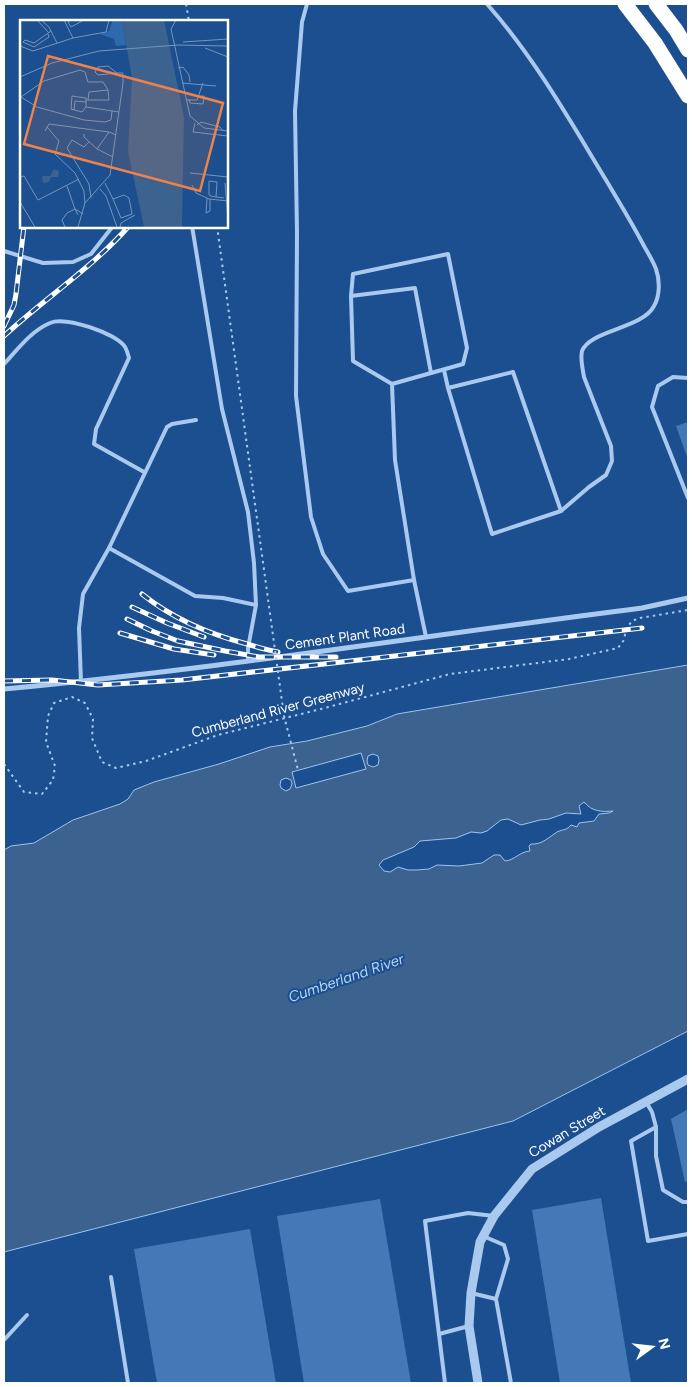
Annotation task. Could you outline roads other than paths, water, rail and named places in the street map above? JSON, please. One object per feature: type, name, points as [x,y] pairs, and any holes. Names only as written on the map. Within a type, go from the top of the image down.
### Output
[{"type":"highway","points":[[625,4],[655,43],[688,96]]},
{"type":"highway","points":[[656,4],[676,30],[688,50]]},
{"type":"street","name":"Cement Plant Road","points":[[4,689],[81,682],[426,638],[642,608],[688,598]]},
{"type":"street","name":"Cowan Street","points":[[478,1383],[469,1326],[471,1293],[480,1242],[494,1216],[532,1169],[599,1127],[688,1079]]},
{"type":"lane","points":[[307,4],[302,22],[295,111],[297,233],[296,387],[311,517],[323,554],[348,591],[414,580]]},
{"type":"lane","points":[[444,370],[492,534],[561,511],[606,475],[612,461],[610,446],[584,377],[582,352],[588,342],[646,316],[654,307],[658,297],[659,281],[656,269],[630,220],[555,96],[501,19],[487,4]]},
{"type":"lane","points":[[4,251],[43,263],[73,262],[91,254],[111,228]]},
{"type":"lane","points":[[192,228],[222,409],[248,512],[254,563],[256,605],[248,648],[248,661]]},
{"type":"lane","points":[[448,254],[468,348],[463,364],[444,370],[392,384],[353,361],[351,296],[353,274],[448,254]]},
{"type":"lane","points":[[351,296],[415,288],[431,373]]},
{"type":"lane","points":[[4,364],[32,334],[52,321],[77,323],[110,335],[125,346],[129,358],[96,429],[94,444],[144,472]]},
{"type":"lane","points":[[448,388],[512,372],[561,511]]},
{"type":"lane","points":[[688,378],[674,378],[658,386],[652,407],[688,498]]},
{"type":"lane","points":[[392,384],[396,460],[414,580],[426,638]]},
{"type":"lane","points":[[81,682],[80,628],[83,594],[109,548],[167,427],[172,424],[196,420]]},
{"type":"lane","points":[[109,548],[195,596],[223,598],[256,605]]},
{"type":"lane","points":[[646,1102],[656,1127],[656,1156],[663,1190],[683,1202],[688,1202]]},
{"type":"lane","points":[[656,1127],[630,1141],[648,1240],[688,1234]]},
{"type":"lane","points":[[445,1383],[425,1222],[468,1213],[494,1216]]},
{"type":"lane","points":[[483,1236],[504,1246],[508,1259],[496,1299],[511,1383]]},
{"type":"lane","points":[[111,1277],[128,1383]]},
{"type":"lane","points":[[471,1293],[496,1299]]},
{"type":"lane","points":[[4,1340],[27,1315]]},
{"type":"lane","points":[[439,1334],[469,1326]]},
{"type":"water","name":"Cumberland River","points":[[688,665],[688,1031],[513,1121],[4,1252],[4,850],[11,846],[34,843],[73,820],[120,804],[128,799],[134,790],[154,782],[219,764],[270,747],[307,741],[367,726],[397,714]],"holes":[[[361,753],[366,769],[296,788],[292,772]],[[373,754],[378,756],[378,765],[373,767],[368,765],[368,756]],[[286,778],[291,780],[290,789],[286,791],[281,788],[281,780]],[[584,802],[594,810],[613,811],[599,814],[594,821],[579,823],[577,827],[571,825],[542,842],[531,844],[529,846],[530,851],[505,861],[500,855],[494,855],[482,863],[459,866],[437,865],[429,869],[417,870],[398,867],[390,872],[384,871],[379,865],[383,860],[414,847],[420,841],[456,838],[471,832],[481,833],[487,831],[501,820],[508,819],[521,825],[566,813],[581,814],[579,806]]]},
{"type":"railway","points":[[4,326],[14,305],[24,228]]},
{"type":"railway","points":[[4,336],[100,256],[127,228]]},
{"type":"railway","points":[[142,594],[166,611],[192,625],[233,640],[278,652]]},
{"type":"railway","points":[[132,607],[204,637]]},
{"type":"railway","points":[[127,619],[178,641],[225,651],[259,657],[336,657]]},
{"type":"railway","points":[[4,681],[52,680],[98,685],[182,680],[642,628]]},
{"type":"railway","points":[[120,633],[174,649],[214,655]]}]
